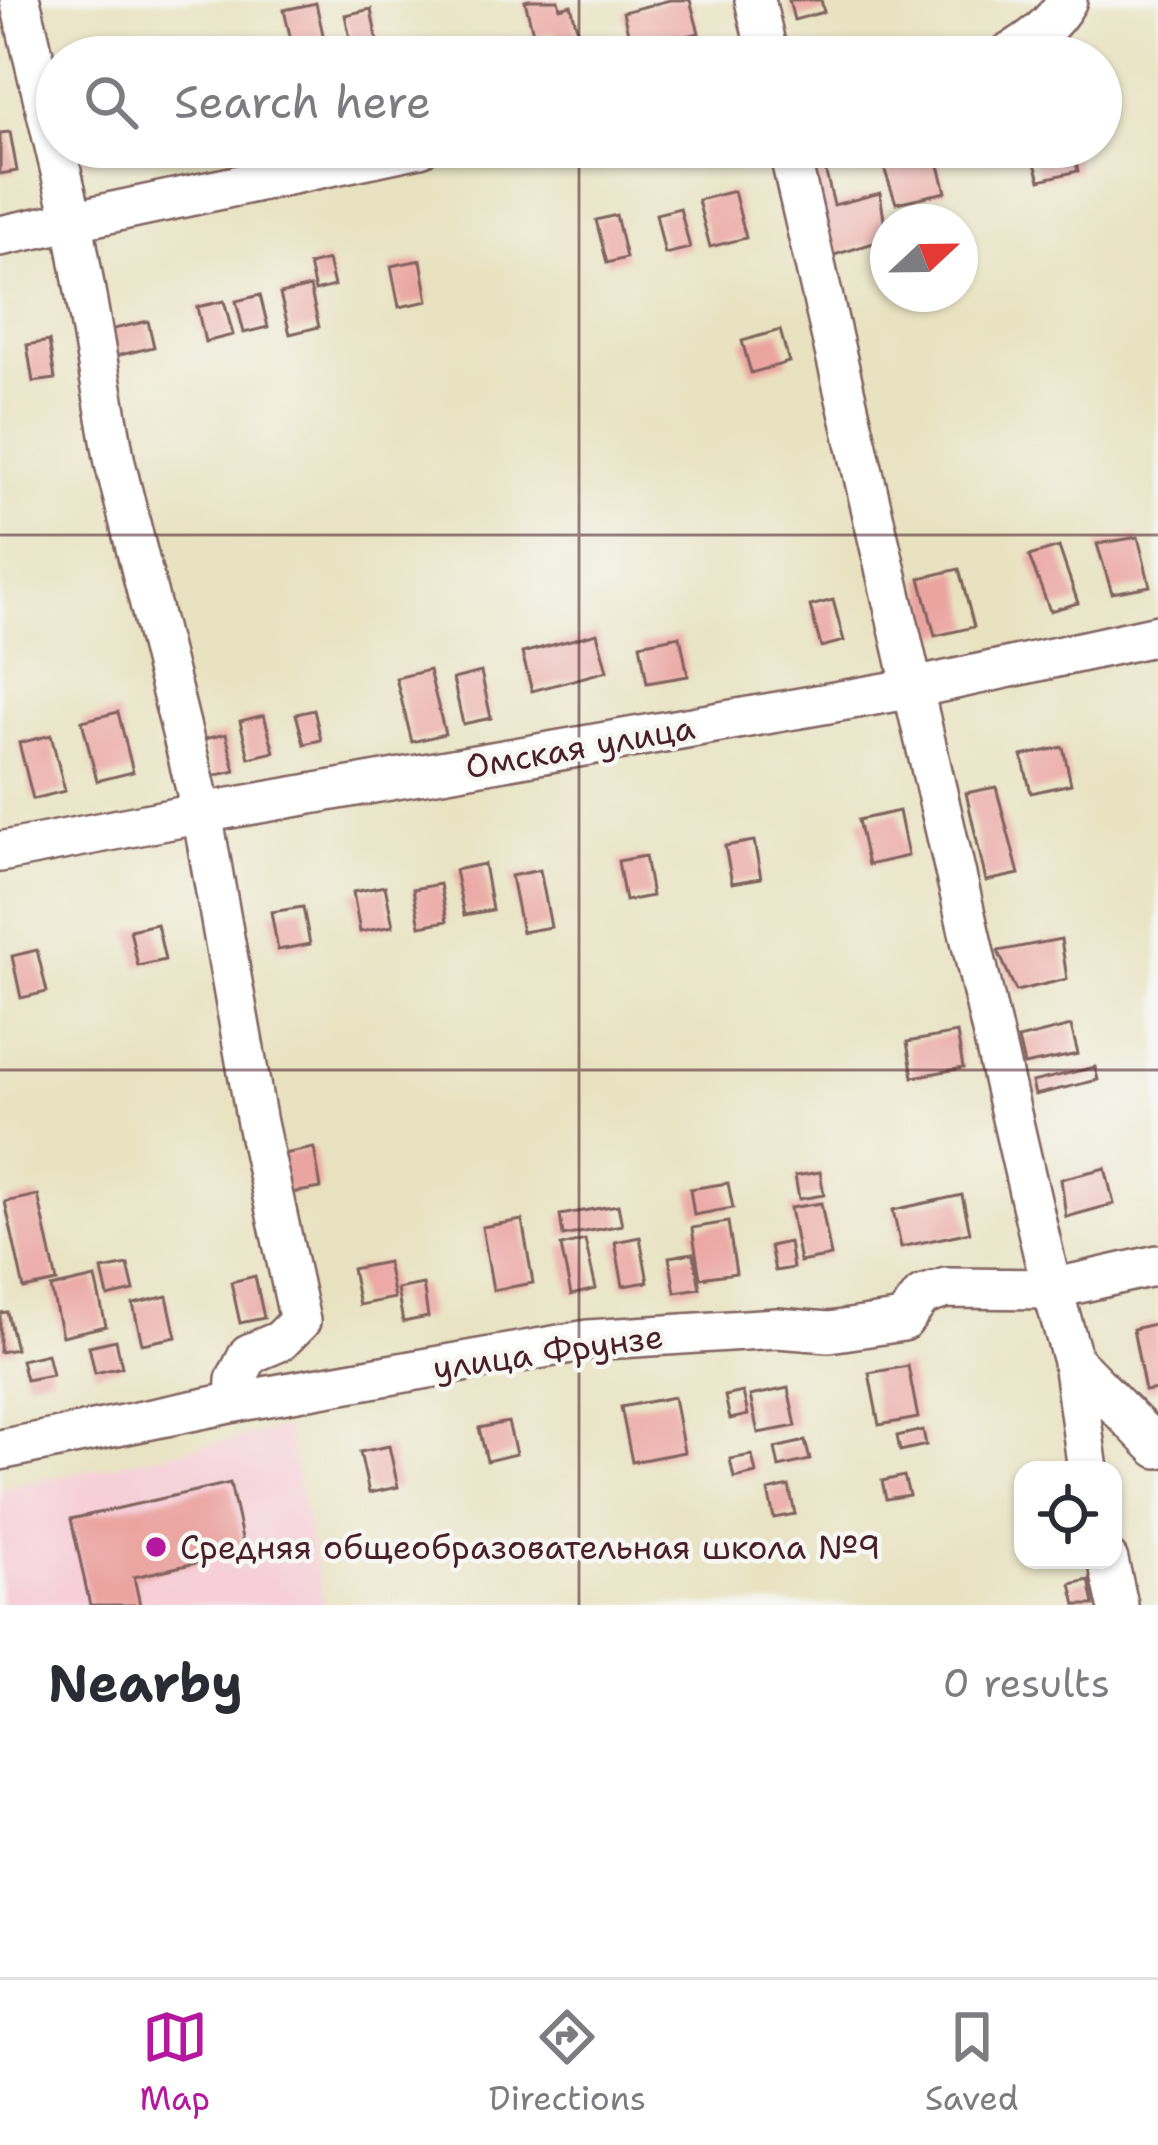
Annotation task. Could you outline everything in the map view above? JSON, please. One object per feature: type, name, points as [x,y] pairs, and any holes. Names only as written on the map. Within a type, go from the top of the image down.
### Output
[{"type":"street","points":[[20,0],[36,67]]},
{"type":"street","points":[[755,0],[763,36]]},
{"type":"street","points":[[1036,36],[1067,0]]},
{"type":"street","points":[[60,168],[115,463],[202,813],[257,1123],[300,1321],[280,1341],[249,1354],[236,1380],[236,1402]]},
{"type":"street","points":[[0,236],[323,168]]},
{"type":"street","points":[[793,168],[1052,1289],[1073,1360],[1087,1461]]},
{"type":"street","name":"Омская улица","points":[[0,852],[914,688],[1158,635]]},
{"type":"street","name":"улица Фрунзе","points":[[0,1450],[236,1402],[588,1340],[777,1328],[829,1332],[904,1321],[922,1296],[946,1288],[1052,1289],[1158,1265]]},
{"type":"street","points":[[1073,1360],[1158,1448]]},
{"type":"street","points":[[1110,1569],[1118,1605]]},
{"type":"shaded area","name":"Средняя общеобразовательная школа №9","points":[[286,1428],[324,1605],[0,1605],[0,1489]]},
{"type":"building","points":[[558,0],[560,8],[571,5],[579,36],[555,36],[554,32],[534,36],[525,1]]},
{"type":"building","points":[[690,0],[699,33],[629,36],[623,12]]},
{"type":"building","points":[[789,0],[821,0],[824,12],[794,20]]},
{"type":"building","points":[[316,3],[323,36],[290,36],[284,10]]},
{"type":"building","points":[[371,9],[376,36],[350,36],[345,15]]},
{"type":"building","points":[[10,132],[17,171],[0,174],[0,133]]},
{"type":"building","points":[[804,168],[825,168],[834,205],[880,193],[882,204],[870,204],[870,244],[821,259]]},
{"type":"building","points":[[884,168],[940,168],[946,192],[896,203]]},
{"type":"building","points":[[1036,168],[1077,168],[1078,171],[1040,180]]},
{"type":"building","points":[[734,191],[746,238],[710,247],[698,200]]},
{"type":"building","points":[[680,208],[690,248],[665,254],[656,214]]},
{"type":"building","points":[[616,215],[626,258],[607,263],[596,220]]},
{"type":"building","points":[[328,260],[334,286],[315,291],[309,265]]},
{"type":"building","points":[[421,260],[428,301],[399,307],[391,266]]},
{"type":"building","points":[[310,287],[319,327],[290,334],[280,294]]},
{"type":"building","points":[[260,295],[268,327],[244,333],[236,301]]},
{"type":"building","points":[[224,301],[233,335],[205,342],[197,307]]},
{"type":"building","points":[[148,321],[154,347],[112,357],[105,331]]},
{"type":"building","points":[[780,330],[789,362],[751,373],[742,341]]},
{"type":"building","points":[[49,341],[55,379],[33,382],[27,345]]},
{"type":"building","points":[[1138,537],[1150,586],[1112,593],[1097,544]]},
{"type":"building","points":[[1059,547],[1078,603],[1050,611],[1029,556]]},
{"type":"building","points":[[959,569],[974,627],[935,636],[920,578]]},
{"type":"building","points":[[833,600],[844,641],[821,647],[810,606]]},
{"type":"building","points":[[597,633],[607,671],[532,691],[522,653]]},
{"type":"building","points":[[680,636],[688,676],[647,683],[640,644]]},
{"type":"building","points":[[429,670],[445,734],[412,742],[396,678]]},
{"type":"building","points":[[481,672],[491,718],[463,724],[453,679]]},
{"type":"building","points":[[314,710],[321,740],[304,744],[296,714]]},
{"type":"building","points":[[118,712],[133,772],[97,781],[82,721]]},
{"type":"building","points":[[264,715],[274,752],[249,758],[240,721]]},
{"type":"building","points":[[226,734],[235,771],[213,776],[204,739]]},
{"type":"building","points":[[51,735],[65,791],[33,799],[19,743]]},
{"type":"building","points":[[1063,747],[1071,784],[1031,793],[1022,756]]},
{"type":"building","points":[[996,787],[1019,874],[986,881],[966,793]]},
{"type":"building","points":[[899,811],[908,856],[868,865],[858,820]]},
{"type":"building","points":[[754,841],[761,878],[732,883],[725,846]]},
{"type":"building","points":[[645,856],[652,896],[625,901],[618,861]]},
{"type":"building","points":[[484,864],[492,910],[464,915],[455,870]]},
{"type":"building","points":[[540,870],[551,927],[522,932],[511,876]]},
{"type":"building","points":[[440,884],[447,921],[420,926],[413,889]]},
{"type":"building","points":[[385,886],[393,926],[360,932],[353,892]]},
{"type":"building","points":[[303,907],[310,944],[278,950],[271,912]]},
{"type":"building","points":[[157,924],[165,960],[138,966],[130,930]]},
{"type":"building","points":[[1061,939],[1067,979],[1016,991],[998,951]]},
{"type":"building","points":[[37,950],[47,992],[21,998],[12,956]]},
{"type":"building","points":[[1071,1026],[1078,1054],[1024,1065],[1018,1039]]},
{"type":"building","points":[[957,1033],[963,1068],[913,1077],[907,1042]]},
{"type":"building","points":[[1095,1067],[1098,1080],[1035,1095],[1032,1082]]},
{"type":"building","points":[[314,1148],[321,1188],[285,1194],[278,1155]]},
{"type":"building","points":[[1105,1168],[1114,1204],[1066,1217],[1061,1179]]},
{"type":"building","points":[[820,1172],[824,1195],[799,1199],[795,1176]]},
{"type":"building","points":[[728,1183],[733,1208],[694,1215],[690,1189]]},
{"type":"building","points":[[38,1195],[57,1282],[24,1289],[5,1202]]},
{"type":"building","points":[[962,1195],[970,1232],[901,1247],[893,1210]]},
{"type":"building","points":[[821,1203],[831,1256],[800,1262],[790,1208]]},
{"type":"building","points":[[618,1205],[622,1225],[563,1236],[560,1215]]},
{"type":"building","points":[[522,1220],[533,1283],[493,1290],[482,1227]]},
{"type":"building","points":[[728,1222],[736,1273],[700,1278],[692,1228]]},
{"type":"building","points":[[640,1237],[648,1282],[623,1286],[615,1242]]},
{"type":"building","points":[[585,1240],[596,1289],[571,1295],[561,1246]]},
{"type":"building","points":[[789,1242],[793,1268],[775,1271],[770,1246]]},
{"type":"building","points":[[693,1253],[700,1288],[675,1292],[669,1257]]},
{"type":"building","points":[[387,1262],[394,1298],[359,1305],[352,1269]]},
{"type":"building","points":[[128,1265],[134,1291],[108,1297],[102,1270]]},
{"type":"building","points":[[255,1276],[264,1318],[240,1323],[231,1282]]},
{"type":"building","points":[[95,1278],[106,1326],[62,1336],[51,1288]]},
{"type":"building","points":[[423,1284],[428,1317],[403,1322],[397,1289]]},
{"type":"building","points":[[167,1296],[176,1337],[142,1344],[133,1304]]},
{"type":"building","points":[[7,1312],[16,1349],[0,1352],[0,1313]]},
{"type":"building","points":[[1158,1323],[1158,1389],[1145,1391],[1133,1329]]},
{"type":"building","points":[[116,1340],[122,1367],[95,1373],[89,1346]]},
{"type":"building","points":[[47,1354],[52,1375],[26,1380],[21,1360]]},
{"type":"building","points":[[908,1366],[918,1418],[879,1425],[869,1373]]},
{"type":"building","points":[[788,1388],[796,1426],[758,1433],[750,1396]]},
{"type":"building","points":[[743,1392],[748,1415],[730,1419],[725,1396]]},
{"type":"building","points":[[674,1397],[684,1452],[632,1462],[621,1407]]},
{"type":"building","points":[[508,1422],[516,1454],[487,1461],[479,1428]]},
{"type":"building","points":[[923,1430],[926,1445],[900,1451],[897,1436]]},
{"type":"building","points":[[805,1441],[810,1460],[779,1467],[775,1448]]},
{"type":"building","points":[[389,1446],[398,1487],[369,1493],[360,1452]]},
{"type":"building","points":[[752,1455],[756,1473],[734,1478],[730,1459]]},
{"type":"building","points":[[904,1476],[909,1495],[886,1499],[882,1481]]},
{"type":"building","points":[[230,1483],[245,1552],[134,1577],[140,1605],[90,1605],[71,1519]]},
{"type":"building","points":[[789,1486],[795,1514],[774,1518],[768,1491]]},
{"type":"building","points":[[1089,1580],[1094,1605],[1076,1605],[1071,1584]]},
{"type":"place","name":"Средняя общеобразовательная школа №9","points":[[156,1547]]}]
